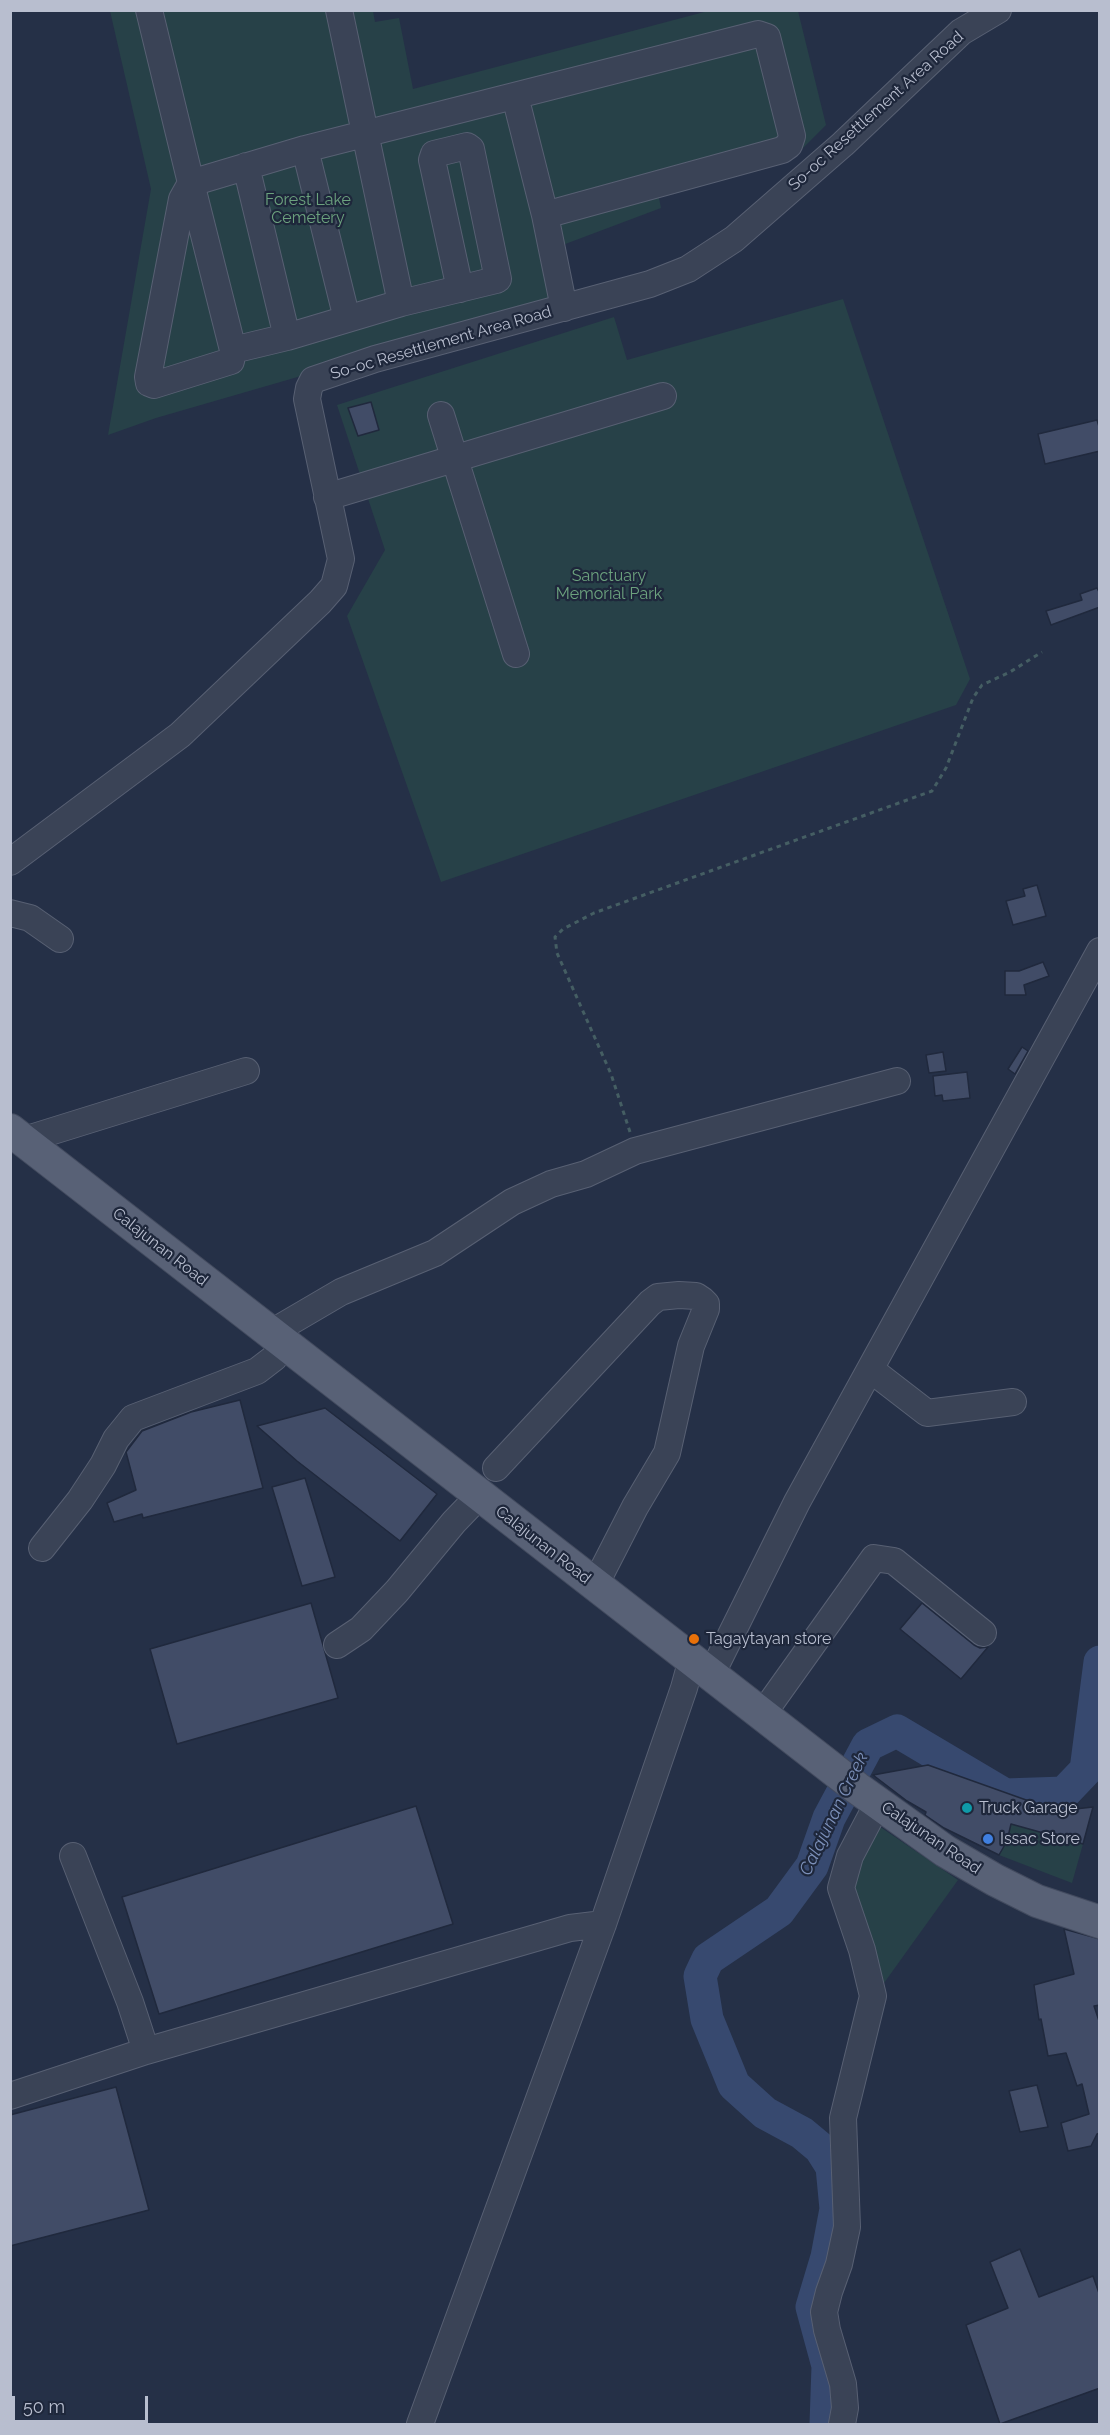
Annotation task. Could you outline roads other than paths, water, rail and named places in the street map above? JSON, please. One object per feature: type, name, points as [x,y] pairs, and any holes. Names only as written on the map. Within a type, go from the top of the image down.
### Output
[{"type":"main road","name":"Calajunan Road","points":[[17,1135],[867,1796],[945,1851],[995,1880],[1037,1901],[1100,1922]]},
{"type":"street","points":[[149,10],[190,183],[233,350],[231,361],[154,385],[149,383],[148,377],[182,199],[190,183],[364,134],[763,34],[767,37],[792,136],[789,145],[782,150],[545,215]]},
{"type":"street","points":[[339,10],[401,303]]},
{"type":"street","name":"So-oc Resettlement Area Road","points":[[10,862],[180,735],[321,602],[334,586],[341,559],[307,399],[313,380],[375,359],[650,284],[688,269],[734,239],[843,144],[961,32],[998,10]]},
{"type":"street","points":[[515,96],[545,215],[564,308]]},
{"type":"street","points":[[233,350],[287,337],[401,303],[460,289],[496,280],[499,276],[471,149],[467,146],[434,154],[432,159],[460,289]]},
{"type":"street","points":[[305,149],[347,319]]},
{"type":"street","points":[[246,166],[287,337]]},
{"type":"street","points":[[327,497],[663,396]]},
{"type":"street","points":[[441,415],[516,654]]},
{"type":"street","points":[[10,913],[30,918],[60,939]]},
{"type":"street","points":[[420,2424],[603,1924],[684,1688],[702,1667],[797,1502],[1100,951]]},
{"type":"street","points":[[17,1135],[246,1071]]},
{"type":"street","points":[[42,1548],[80,1500],[103,1465],[116,1438],[133,1418],[257,1371],[274,1358],[277,1338],[341,1293],[435,1253],[512,1202],[551,1184],[586,1174],[635,1151],[897,1081]]},
{"type":"street","points":[[496,1468],[650,1303],[658,1298],[679,1294],[696,1296],[706,1304],[706,1310],[689,1354],[667,1453],[635,1507],[595,1585]]},
{"type":"street","points":[[870,1369],[927,1413],[1013,1402]]},
{"type":"street","points":[[337,1645],[361,1629],[390,1599],[454,1522],[479,1496]]},
{"type":"street","points":[[762,1715],[874,1558],[894,1561],[983,1633]]},
{"type":"street","points":[[842,2424],[845,2408],[843,2384],[824,2312],[839,2264],[847,2227],[843,2118],[873,1996],[862,1950],[842,1888],[867,1796]]},
{"type":"street","points":[[74,1856],[130,2002],[146,2051]]},
{"type":"street","points":[[10,2096],[146,2051],[570,1928],[603,1924]]},
{"type":"waterway","name":"Calajunan Creek","points":[[826,2424],[828,2366],[812,2307],[827,2257],[836,2209],[832,2167],[820,2148],[802,2133],[765,2113],[734,2085],[707,2019],[700,1976],[708,1959],[779,1911],[812,1866],[829,1818],[868,1745],[897,1731],[1005,1795],[1064,1793],[1086,1770],[1100,1662]]},
{"type":"place","name":"Tagaytayan store","points":[[694,1639]]},
{"type":"place","name":"Truck Garage","points":[[967,1808]]},
{"type":"place","name":"Issac Store","points":[[988,1839]]},
{"type":"park label","name":"Forest Lake Cemetery","points":[[308,209]]},
{"type":"park label","name":"Sanctuary Memorial Park","points":[[609,585]]}]
